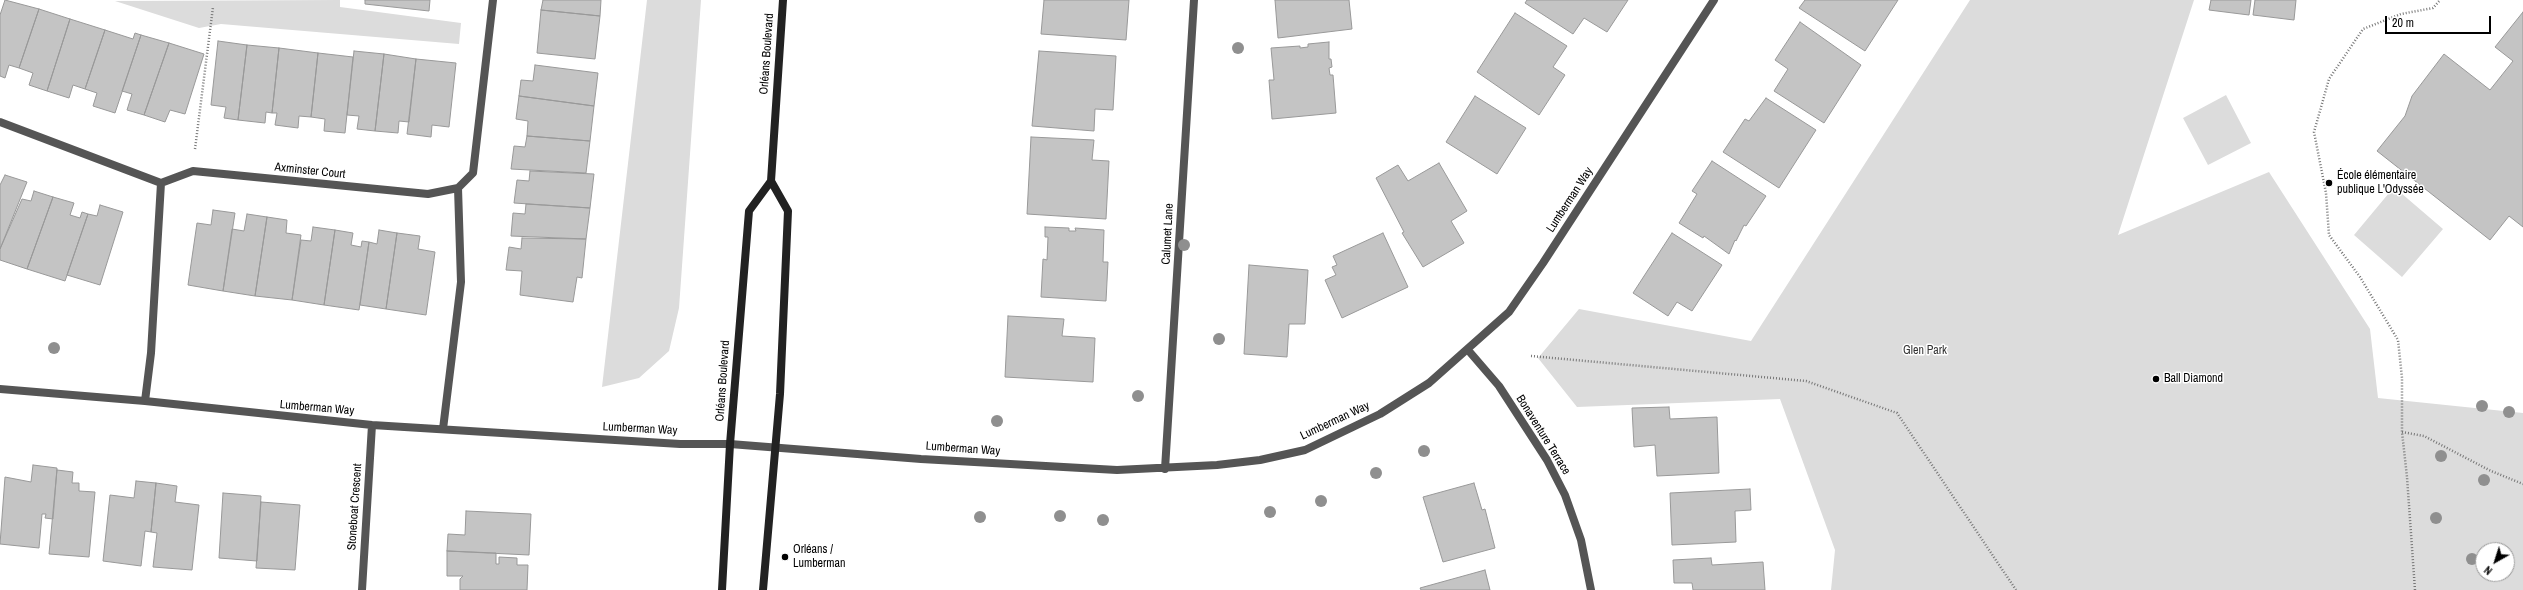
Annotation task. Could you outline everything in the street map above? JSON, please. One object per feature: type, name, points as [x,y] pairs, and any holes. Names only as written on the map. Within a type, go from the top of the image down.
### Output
[{"type":"main road","name":"Orléans Boulevard","points":[[722,590],[730,444],[749,211],[770,181],[783,0]]},
{"type":"main road","points":[[763,590],[774,448],[780,394],[788,212],[770,181]]},
{"type":"street","points":[[443,429],[461,282],[458,188],[474,173],[493,0]]},
{"type":"street","name":"Calumet Lane","points":[[1165,469],[1194,0]]},
{"type":"street","name":"Lumberman Way","points":[[0,389],[145,401],[372,425],[680,444],[730,444],[1086,469],[1165,469],[1260,460],[1305,450],[1380,414],[1429,383],[1468,350],[1509,312],[1602,174],[1714,0]]},
{"type":"street","points":[[0,122],[161,183],[151,353],[145,401]]},
{"type":"street","name":"Axminster Court","points":[[161,183],[193,171],[428,194],[458,188]]},
{"type":"street","name":"Bonaventure Terrace","points":[[1468,350],[1499,386],[1547,460],[1565,495],[1581,540],[1591,590]]},
{"type":"street","name":"Stoneboat Crescent","points":[[362,590],[372,425]]},
{"type":"path","points":[[2415,590],[2407,477],[2402,432],[2402,378],[2398,340],[2360,277],[2329,236],[2326,193],[2314,132],[2329,79],[2363,29],[2401,14],[2433,8],[2440,0]]},
{"type":"path","points":[[193,171],[213,7]]},
{"type":"path","points":[[1530,356],[1806,381],[1897,413],[2016,590]]},
{"type":"path","points":[[2402,432],[2424,436],[2491,471],[2523,484]]},
{"type":"green space","points":[[340,0],[340,7],[461,23],[459,44],[221,24],[199,28],[115,1]]},
{"type":"green space","points":[[647,0],[701,0],[679,308],[669,351],[639,378],[602,387]]},
{"type":"green space","name":"Glen Park","points":[[1970,0],[2194,0],[2118,235],[2269,172],[2370,329],[2378,398],[2523,413],[2523,590],[1831,590],[1835,550],[1780,399],[1577,407],[1538,358],[1579,309],[1751,341]]},
{"type":"green space","points":[[2226,95],[2251,143],[2208,165],[2183,118]]},
{"type":"green space","points":[[2394,187],[2443,229],[2402,277],[2354,235]]},
{"type":"building","points":[[5,0],[39,9],[19,68],[9,65],[5,78],[0,76],[0,15]]},
{"type":"building","points":[[365,0],[430,0],[429,11],[365,4]]},
{"type":"building","points":[[543,0],[601,0],[600,16],[541,10]]},
{"type":"building","points":[[1044,0],[1129,0],[1126,40],[1041,34]]},
{"type":"building","points":[[1275,0],[1349,0],[1352,29],[1278,38]]},
{"type":"building","points":[[1527,0],[1628,0],[1607,32],[1584,18],[1573,34],[1525,3]]},
{"type":"building","points":[[1805,0],[1898,0],[1865,51],[1799,8]]},
{"type":"building","points":[[2211,0],[2251,0],[2249,15],[2209,10]]},
{"type":"building","points":[[2255,0],[2296,0],[2294,20],[2253,15]]},
{"type":"building","points":[[39,9],[70,19],[47,91],[29,85],[33,73],[19,68]]},
{"type":"building","points":[[541,10],[600,16],[595,59],[537,53]]},
{"type":"building","points":[[2523,12],[2523,227],[2509,216],[2490,240],[2377,151],[2405,116],[2412,96],[2444,54],[2490,90],[2513,61],[2495,47]]},
{"type":"building","points":[[1515,13],[1567,46],[1553,67],[1565,75],[1539,115],[1477,72]]},
{"type":"building","points":[[70,19],[105,30],[85,89],[73,85],[69,98],[47,91]]},
{"type":"building","points":[[1800,22],[1861,65],[1824,123],[1774,91],[1788,69],[1775,60]]},
{"type":"building","points":[[105,30],[133,39],[135,33],[141,35],[115,113],[93,106],[97,93],[85,89]]},
{"type":"building","points":[[141,35],[169,43],[144,115],[127,110],[132,94],[122,91]]},
{"type":"building","points":[[218,41],[247,45],[238,120],[224,118],[226,107],[211,105]]},
{"type":"building","points":[[1329,42],[1329,59],[1331,59],[1332,67],[1329,68],[1330,75],[1333,75],[1336,113],[1272,119],[1269,80],[1274,80],[1271,48],[1300,46],[1300,48],[1308,47],[1308,44]]},
{"type":"building","points":[[169,43],[204,54],[185,114],[170,110],[165,122],[144,115]]},
{"type":"building","points":[[247,45],[279,48],[272,113],[266,112],[265,123],[238,120]]},
{"type":"building","points":[[279,48],[318,53],[311,117],[299,116],[298,128],[275,125],[277,113],[272,113]]},
{"type":"building","points":[[354,51],[384,54],[375,131],[357,129],[359,116],[347,115]]},
{"type":"building","points":[[1039,51],[1116,56],[1113,110],[1095,109],[1094,131],[1032,126]]},
{"type":"building","points":[[318,53],[353,57],[345,133],[324,131],[325,119],[311,117]]},
{"type":"building","points":[[384,54],[416,59],[409,122],[399,121],[398,133],[375,131]]},
{"type":"building","points":[[416,59],[456,63],[449,127],[432,125],[431,137],[407,134]]},
{"type":"building","points":[[535,65],[598,73],[594,106],[519,96],[521,80],[533,81]]},
{"type":"building","points":[[519,96],[594,106],[590,141],[527,136],[528,121],[516,119]]},
{"type":"building","points":[[1475,96],[1526,128],[1497,174],[1446,142]]},
{"type":"building","points":[[1766,98],[1816,130],[1779,188],[1723,152],[1745,119],[1749,121]]},
{"type":"building","points":[[527,136],[590,141],[586,173],[511,169],[514,146],[525,147]]},
{"type":"building","points":[[1031,137],[1094,140],[1092,160],[1109,161],[1106,219],[1027,214]]},
{"type":"building","points":[[1712,161],[1766,196],[1746,226],[1744,225],[1729,254],[1704,236],[1703,238],[1679,223],[1697,194],[1692,191]]},
{"type":"building","points":[[1439,163],[1467,211],[1451,221],[1464,243],[1423,267],[1402,233],[1404,232],[1376,178],[1398,165],[1408,181]]},
{"type":"building","points":[[530,171],[594,174],[590,208],[514,203],[517,180],[529,181]]},
{"type":"building","points":[[5,175],[27,182],[0,249],[0,185]]},
{"type":"building","points":[[34,191],[53,197],[27,269],[0,260],[0,249],[22,199],[31,201]]},
{"type":"building","points":[[53,197],[74,203],[70,215],[80,218],[82,212],[88,214],[65,281],[27,269]]},
{"type":"building","points":[[526,204],[590,208],[586,239],[511,236],[513,213],[525,214]]},
{"type":"building","points":[[100,205],[123,212],[100,285],[67,275],[88,214],[97,216]]},
{"type":"building","points":[[213,210],[235,213],[223,291],[188,285],[197,223],[211,225]]},
{"type":"building","points":[[247,214],[267,217],[255,296],[223,291],[232,229],[244,231]]},
{"type":"building","points":[[267,217],[287,220],[286,233],[301,235],[292,300],[255,296]]},
{"type":"building","points":[[313,227],[335,230],[324,305],[292,300],[301,240],[311,241]]},
{"type":"building","points":[[1045,227],[1069,228],[1069,231],[1076,231],[1075,228],[1104,230],[1103,262],[1108,262],[1106,301],[1041,297],[1043,259],[1047,260],[1048,237],[1045,237]]},
{"type":"building","points":[[335,230],[353,233],[351,245],[361,247],[362,241],[369,242],[359,310],[324,305]]},
{"type":"building","points":[[379,230],[397,233],[386,309],[360,305],[369,242],[377,244]]},
{"type":"building","points":[[397,233],[420,236],[418,249],[435,252],[426,315],[386,309]]},
{"type":"building","points":[[1383,233],[1408,287],[1342,318],[1325,280],[1336,275],[1332,267],[1337,265],[1333,256]]},
{"type":"building","points":[[1672,233],[1722,265],[1692,311],[1677,302],[1668,316],[1633,293]]},
{"type":"building","points":[[522,238],[586,239],[582,278],[577,277],[573,302],[520,295],[522,271],[506,270],[509,247],[521,249]]},
{"type":"building","points":[[1249,265],[1308,270],[1305,324],[1289,324],[1287,357],[1244,354]]},
{"type":"building","points":[[1008,316],[1064,319],[1062,336],[1095,338],[1093,382],[1005,377]]},
{"type":"building","points":[[1669,407],[1670,419],[1717,417],[1719,473],[1657,476],[1655,445],[1634,447],[1632,408]]},
{"type":"building","points":[[33,465],[57,468],[53,519],[45,518],[46,514],[42,514],[39,548],[0,544],[5,477],[31,482]]},
{"type":"building","points":[[57,470],[73,472],[72,483],[79,483],[79,491],[95,492],[89,557],[49,554]]},
{"type":"building","points":[[136,481],[156,483],[151,532],[145,531],[141,566],[103,561],[110,495],[134,498]]},
{"type":"building","points":[[156,483],[177,486],[175,502],[199,505],[192,570],[153,567],[157,533],[151,532]]},
{"type":"building","points":[[1474,483],[1482,510],[1485,509],[1495,548],[1443,562],[1423,497]]},
{"type":"building","points":[[1750,489],[1751,510],[1735,511],[1736,542],[1672,545],[1670,493]]},
{"type":"building","points":[[223,493],[261,496],[257,561],[219,558]]},
{"type":"building","points":[[261,502],[300,505],[295,570],[256,568]]},
{"type":"building","points":[[466,511],[531,514],[529,555],[447,551],[448,534],[465,535]]},
{"type":"building","points":[[447,551],[496,553],[496,564],[499,564],[499,557],[517,558],[517,565],[528,565],[527,590],[460,590],[460,579],[463,576],[447,576]]},
{"type":"building","points":[[1711,558],[1712,565],[1763,562],[1765,590],[1693,590],[1692,583],[1674,583],[1673,560]]},
{"type":"building","points":[[1485,570],[1490,590],[1421,590],[1420,588]]},
{"type":"place","name":"École élémentaire publique L'Odyssée","points":[[2329,183]]},
{"type":"place","name":"Ball Diamond","points":[[2156,379]]},
{"type":"place","name":"Orléans / Lumberman","points":[[785,557]]}]
